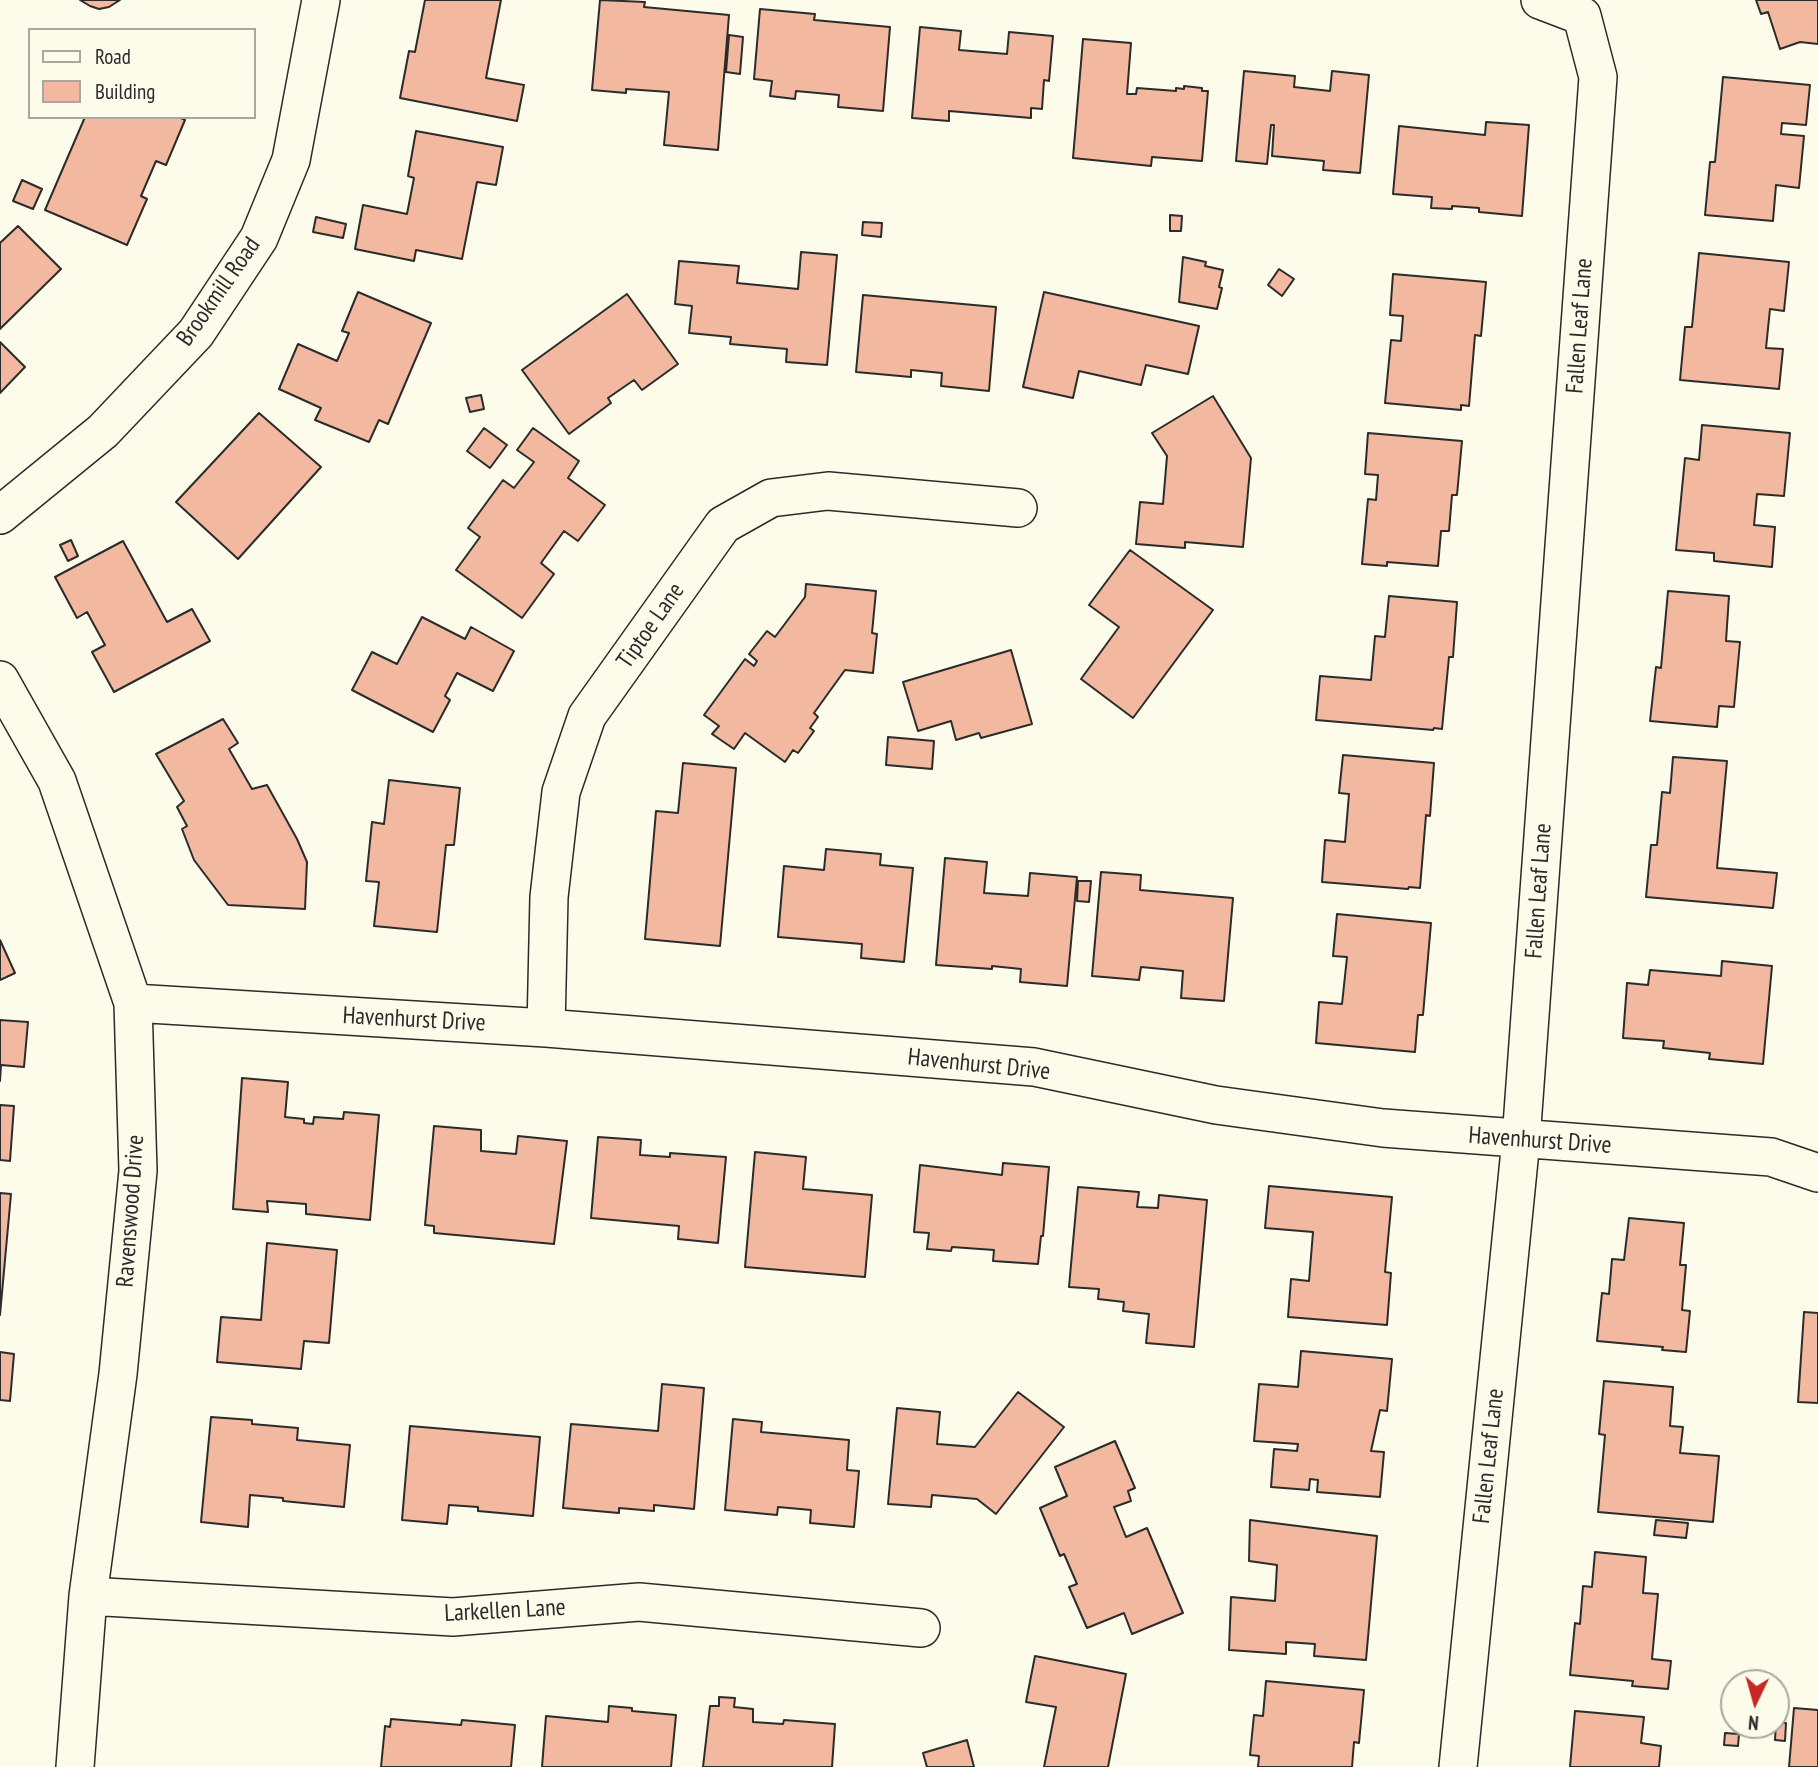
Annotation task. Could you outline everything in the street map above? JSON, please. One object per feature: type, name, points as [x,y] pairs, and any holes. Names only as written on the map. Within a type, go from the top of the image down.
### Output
[{"type":"street","name":"Brookmill Road","points":[[0,515],[103,431],[196,333],[259,238],[291,160],[321,0]]},
{"type":"street","name":"Fallen Leaf Lane","points":[[1458,1767],[1521,1140],[1598,77],[1582,16],[1540,0]]},
{"type":"street","name":"Tiptoe Lane","points":[[546,1028],[549,897],[561,792],[587,716],[723,525],[771,498],[828,491],[1018,508]]},
{"type":"street","name":"Ravenswood Drive","points":[[0,680],[57,781],[134,1003],[138,1171],[118,1374],[88,1596],[75,1767]]},
{"type":"street","name":"Havenhurst Drive","points":[[134,1003],[546,1028],[1034,1067],[1216,1105],[1383,1128],[1771,1157],[1818,1173]]},
{"type":"street","name":"Larkellen Lane","points":[[88,1596],[453,1616],[639,1602],[921,1628]]},
{"type":"building","points":[[80,0],[120,0],[109,7],[99,9]]},
{"type":"building","points":[[425,0],[501,0],[486,78],[524,85],[517,121],[400,98],[409,51],[415,52]]},
{"type":"building","points":[[600,0],[645,2],[644,7],[729,15],[718,150],[664,145],[669,92],[626,89],[626,93],[592,90]]},
{"type":"building","points":[[1756,0],[1818,0],[1818,44],[1800,42],[1780,49],[1768,12],[1761,14]]},
{"type":"building","points":[[760,9],[815,14],[814,20],[890,27],[883,111],[838,107],[839,95],[796,91],[795,99],[770,96],[772,81],[754,79]]},
{"type":"building","points":[[920,27],[961,31],[959,50],[1007,54],[1009,32],[1053,36],[1049,81],[1044,80],[1042,109],[1031,108],[1031,118],[949,111],[949,121],[912,118]]},
{"type":"building","points":[[729,35],[743,37],[740,74],[726,72]]},
{"type":"building","points":[[1083,39],[1131,43],[1127,94],[1136,94],[1137,88],[1176,91],[1176,88],[1184,89],[1184,86],[1208,91],[1202,161],[1152,157],[1151,166],[1073,158]]},
{"type":"building","points":[[1244,71],[1295,76],[1294,87],[1330,91],[1332,71],[1369,75],[1360,173],[1323,170],[1324,161],[1272,156],[1274,125],[1271,125],[1267,164],[1236,161]]},
{"type":"building","points":[[1723,77],[1810,85],[1806,125],[1782,123],[1781,134],[1804,136],[1799,188],[1776,185],[1773,221],[1705,215],[1710,162],[1715,162]]},
{"type":"building","points":[[84,119],[185,120],[166,165],[156,161],[141,196],[147,199],[127,245],[45,210]]},
{"type":"building","points":[[1486,122],[1529,125],[1522,216],[1479,212],[1479,208],[1431,208],[1432,197],[1393,194],[1399,126],[1485,135]]},
{"type":"building","points":[[416,131],[503,147],[496,185],[477,182],[462,259],[416,250],[414,261],[355,249],[363,205],[407,214],[414,178],[408,176]]},
{"type":"building","points":[[22,180],[42,189],[33,209],[13,201]]},
{"type":"building","points":[[1170,215],[1182,216],[1181,231],[1170,231]]},
{"type":"building","points":[[316,217],[346,224],[343,238],[313,232]]},
{"type":"building","points":[[863,222],[882,223],[881,237],[862,235]]},
{"type":"building","points":[[18,226],[61,269],[0,329],[0,243]]},
{"type":"building","points":[[801,252],[837,255],[827,365],[786,362],[787,349],[730,344],[731,337],[689,333],[692,306],[675,304],[679,261],[739,266],[737,283],[798,289]]},
{"type":"building","points":[[1699,253],[1789,262],[1784,311],[1770,309],[1766,348],[1783,349],[1779,389],[1680,380],[1685,327],[1692,327]]},
{"type":"building","points":[[1183,257],[1206,262],[1205,266],[1223,270],[1217,309],[1179,302]]},
{"type":"building","points":[[1279,269],[1294,279],[1282,296],[1268,285]]},
{"type":"building","points":[[1393,274],[1486,282],[1481,336],[1475,335],[1469,406],[1461,405],[1461,410],[1385,403],[1391,340],[1401,341],[1403,316],[1390,315]]},
{"type":"building","points":[[358,292],[431,323],[388,424],[379,420],[369,442],[315,420],[321,408],[279,389],[298,344],[337,361],[349,333],[342,331]]},
{"type":"building","points":[[1044,292],[1199,326],[1188,374],[1146,365],[1141,385],[1079,371],[1073,398],[1023,387]]},
{"type":"building","points":[[627,294],[678,364],[642,390],[634,380],[608,398],[611,403],[569,434],[522,370]]},
{"type":"building","points":[[863,295],[996,307],[989,391],[941,386],[942,373],[911,370],[911,377],[856,372]]},
{"type":"building","points":[[0,342],[25,367],[0,393]]},
{"type":"building","points":[[481,395],[484,409],[470,412],[466,398]]},
{"type":"building","points":[[1213,396],[1251,458],[1243,547],[1185,542],[1185,548],[1136,544],[1140,502],[1163,504],[1167,456],[1152,433]]},
{"type":"building","points":[[259,413],[321,467],[238,559],[176,502]]},
{"type":"building","points":[[1702,425],[1790,433],[1784,496],[1757,494],[1754,525],[1775,527],[1772,567],[1714,561],[1714,553],[1676,550],[1685,458],[1699,460]]},
{"type":"building","points":[[484,428],[507,445],[490,468],[467,451]]},
{"type":"building","points":[[533,428],[579,461],[568,478],[605,505],[578,541],[564,531],[541,563],[554,574],[522,618],[456,570],[480,537],[468,528],[503,480],[514,488],[534,462],[517,450]]},
{"type":"building","points":[[1368,433],[1462,441],[1457,495],[1452,495],[1449,531],[1441,531],[1438,566],[1387,562],[1387,566],[1362,564],[1368,499],[1376,500],[1378,475],[1365,474]]},
{"type":"building","points":[[71,540],[78,556],[68,561],[60,545]]},
{"type":"building","points":[[123,541],[167,622],[192,609],[210,641],[114,692],[92,652],[105,645],[87,612],[77,618],[55,577]]},
{"type":"building","points":[[1130,550],[1213,610],[1133,718],[1081,679],[1119,627],[1089,605]]},
{"type":"building","points":[[806,584],[876,591],[872,633],[877,634],[873,673],[845,670],[814,713],[818,717],[810,728],[814,731],[798,753],[793,750],[785,762],[745,733],[734,749],[712,734],[719,726],[704,715],[745,659],[754,666],[757,661],[749,654],[767,631],[775,637],[805,597]]},
{"type":"building","points":[[1668,591],[1729,596],[1726,641],[1740,642],[1734,707],[1719,706],[1717,727],[1650,721],[1656,667],[1661,668]]},
{"type":"building","points":[[1389,596],[1457,602],[1453,657],[1449,657],[1442,729],[1316,720],[1320,676],[1371,680],[1375,636],[1385,637]]},
{"type":"building","points":[[422,617],[465,639],[471,627],[514,651],[493,691],[457,673],[445,696],[450,700],[433,732],[352,690],[372,652],[397,664]]},
{"type":"building","points":[[1011,650],[1032,724],[981,738],[979,733],[956,740],[951,721],[918,731],[903,682]]},
{"type":"building","points":[[223,719],[238,743],[229,749],[252,789],[267,785],[307,862],[305,909],[228,905],[194,860],[182,829],[187,826],[177,807],[184,801],[156,754]]},
{"type":"building","points":[[888,737],[934,741],[932,769],[886,765]]},
{"type":"building","points":[[1343,755],[1434,763],[1430,816],[1426,815],[1420,888],[1322,882],[1325,840],[1345,842],[1349,794],[1339,793]]},
{"type":"building","points":[[1673,757],[1727,761],[1717,868],[1777,873],[1773,908],[1646,897],[1651,845],[1657,845],[1662,792],[1670,793]]},
{"type":"building","points":[[683,763],[736,768],[720,946],[645,939],[656,811],[678,813]]},
{"type":"building","points":[[389,780],[460,788],[454,845],[446,845],[437,932],[374,926],[379,882],[366,881],[372,822],[384,824]]},
{"type":"building","points":[[826,849],[881,854],[880,865],[913,868],[904,962],[861,958],[862,944],[778,937],[784,866],[824,870]]},
{"type":"building","points":[[945,858],[987,862],[984,893],[1028,896],[1030,873],[1077,877],[1067,986],[1020,982],[1021,969],[936,965]]},
{"type":"building","points":[[1101,872],[1141,875],[1140,890],[1233,898],[1224,1001],[1181,998],[1183,971],[1141,967],[1139,980],[1092,976]]},
{"type":"building","points":[[1078,881],[1091,881],[1089,902],[1077,901]]},
{"type":"building","points":[[1337,914],[1431,923],[1423,1015],[1418,1015],[1415,1052],[1316,1043],[1319,1002],[1342,1004],[1347,957],[1333,956]]},
{"type":"building","points":[[0,940],[15,973],[0,980]]},
{"type":"building","points":[[1722,961],[1772,966],[1763,1064],[1709,1059],[1710,1053],[1663,1048],[1664,1041],[1623,1038],[1627,983],[1648,985],[1650,970],[1721,976]]},
{"type":"building","points":[[0,1020],[28,1022],[24,1067],[1,1065],[0,1081]]},
{"type":"building","points":[[242,1078],[288,1082],[285,1117],[304,1119],[304,1123],[313,1124],[314,1117],[343,1119],[344,1112],[379,1115],[370,1220],[306,1214],[306,1204],[267,1201],[268,1212],[233,1209]]},
{"type":"building","points":[[0,1105],[14,1106],[10,1161],[0,1160]]},
{"type":"building","points":[[434,1126],[481,1130],[481,1151],[516,1154],[518,1136],[567,1141],[554,1244],[434,1233],[434,1226],[425,1225]]},
{"type":"building","points":[[598,1137],[641,1140],[640,1155],[670,1157],[670,1153],[726,1157],[718,1243],[678,1239],[679,1226],[591,1218]]},
{"type":"building","points":[[755,1152],[806,1157],[803,1189],[872,1195],[865,1277],[745,1267]]},
{"type":"building","points":[[1003,1163],[1049,1167],[1038,1264],[993,1261],[994,1250],[952,1247],[951,1251],[927,1249],[929,1233],[914,1232],[920,1165],[1002,1175]]},
{"type":"building","points":[[1269,1186],[1392,1197],[1385,1272],[1391,1273],[1387,1325],[1288,1317],[1291,1279],[1309,1281],[1313,1232],[1265,1228]]},
{"type":"building","points":[[1078,1187],[1139,1192],[1137,1207],[1158,1208],[1159,1195],[1207,1200],[1194,1347],[1146,1343],[1149,1314],[1123,1311],[1124,1302],[1098,1299],[1099,1289],[1069,1287]]},
{"type":"building","points":[[0,1193],[11,1194],[0,1315]]},
{"type":"building","points":[[1629,1218],[1684,1223],[1680,1265],[1686,1265],[1682,1310],[1690,1311],[1686,1352],[1662,1350],[1663,1347],[1597,1341],[1602,1293],[1609,1294],[1612,1259],[1624,1260]]},
{"type":"building","points":[[267,1243],[337,1250],[329,1343],[304,1341],[301,1369],[217,1362],[221,1317],[261,1320]]},
{"type":"building","points":[[1804,1312],[1818,1313],[1818,1403],[1798,1402]]},
{"type":"building","points":[[1301,1351],[1392,1359],[1387,1411],[1380,1410],[1371,1451],[1384,1452],[1380,1497],[1317,1492],[1318,1480],[1310,1479],[1309,1490],[1271,1487],[1274,1449],[1297,1451],[1298,1444],[1254,1441],[1259,1384],[1298,1387]]},
{"type":"building","points":[[0,1352],[14,1354],[10,1401],[0,1400]]},
{"type":"building","points":[[1604,1381],[1673,1387],[1670,1426],[1683,1427],[1680,1453],[1719,1456],[1713,1522],[1598,1512],[1605,1435],[1599,1434]]},
{"type":"building","points":[[662,1384],[704,1388],[694,1509],[654,1505],[654,1511],[619,1508],[619,1513],[563,1508],[571,1424],[658,1431]]},
{"type":"building","points":[[1018,1392],[1064,1427],[996,1514],[977,1499],[932,1495],[931,1507],[888,1504],[897,1408],[940,1412],[937,1444],[975,1447]]},
{"type":"building","points":[[211,1417],[252,1420],[252,1424],[298,1428],[297,1440],[350,1445],[344,1507],[250,1495],[248,1527],[201,1522]]},
{"type":"building","points":[[733,1419],[762,1422],[761,1432],[849,1440],[847,1470],[859,1471],[854,1527],[810,1523],[811,1510],[778,1507],[777,1515],[725,1510]]},
{"type":"building","points":[[410,1426],[540,1437],[533,1516],[478,1511],[478,1507],[449,1505],[447,1524],[402,1520]]},
{"type":"building","points":[[1115,1441],[1135,1488],[1128,1491],[1131,1501],[1114,1507],[1126,1537],[1147,1528],[1183,1613],[1132,1634],[1124,1613],[1087,1628],[1069,1587],[1077,1584],[1064,1554],[1060,1556],[1040,1508],[1067,1496],[1055,1467]]},
{"type":"building","points":[[1250,1520],[1377,1536],[1366,1660],[1314,1656],[1315,1644],[1286,1642],[1286,1654],[1229,1650],[1231,1597],[1275,1601],[1277,1565],[1249,1561]]},
{"type":"building","points":[[1656,1520],[1688,1523],[1686,1538],[1654,1535]]},
{"type":"building","points":[[1595,1552],[1646,1557],[1643,1593],[1658,1594],[1652,1659],[1671,1661],[1668,1689],[1632,1686],[1633,1681],[1570,1675],[1575,1623],[1580,1624],[1583,1586],[1592,1587]]},
{"type":"building","points":[[1035,1656],[1126,1674],[1108,1767],[1044,1767],[1056,1707],[1026,1702]]},
{"type":"building","points":[[1266,1681],[1364,1690],[1359,1743],[1354,1742],[1352,1767],[1258,1767],[1259,1756],[1250,1755],[1254,1715],[1263,1716]]},
{"type":"building","points":[[719,1697],[735,1698],[734,1707],[753,1709],[753,1722],[783,1724],[784,1720],[835,1724],[832,1767],[703,1767],[710,1706],[719,1706]]},
{"type":"building","points":[[609,1706],[676,1715],[671,1767],[542,1767],[546,1716],[608,1722]]},
{"type":"building","points":[[1794,1708],[1818,1710],[1818,1767],[1789,1767]]},
{"type":"building","points":[[1575,1711],[1644,1717],[1641,1743],[1661,1746],[1659,1767],[1570,1767]]},
{"type":"building","points":[[391,1719],[461,1725],[462,1720],[515,1725],[511,1767],[381,1767],[385,1726],[390,1727]]},
{"type":"building","points":[[1724,1739],[1739,1739],[1738,1746],[1724,1745]]},
{"type":"building","points":[[967,1740],[974,1767],[927,1767],[923,1753]]}]
